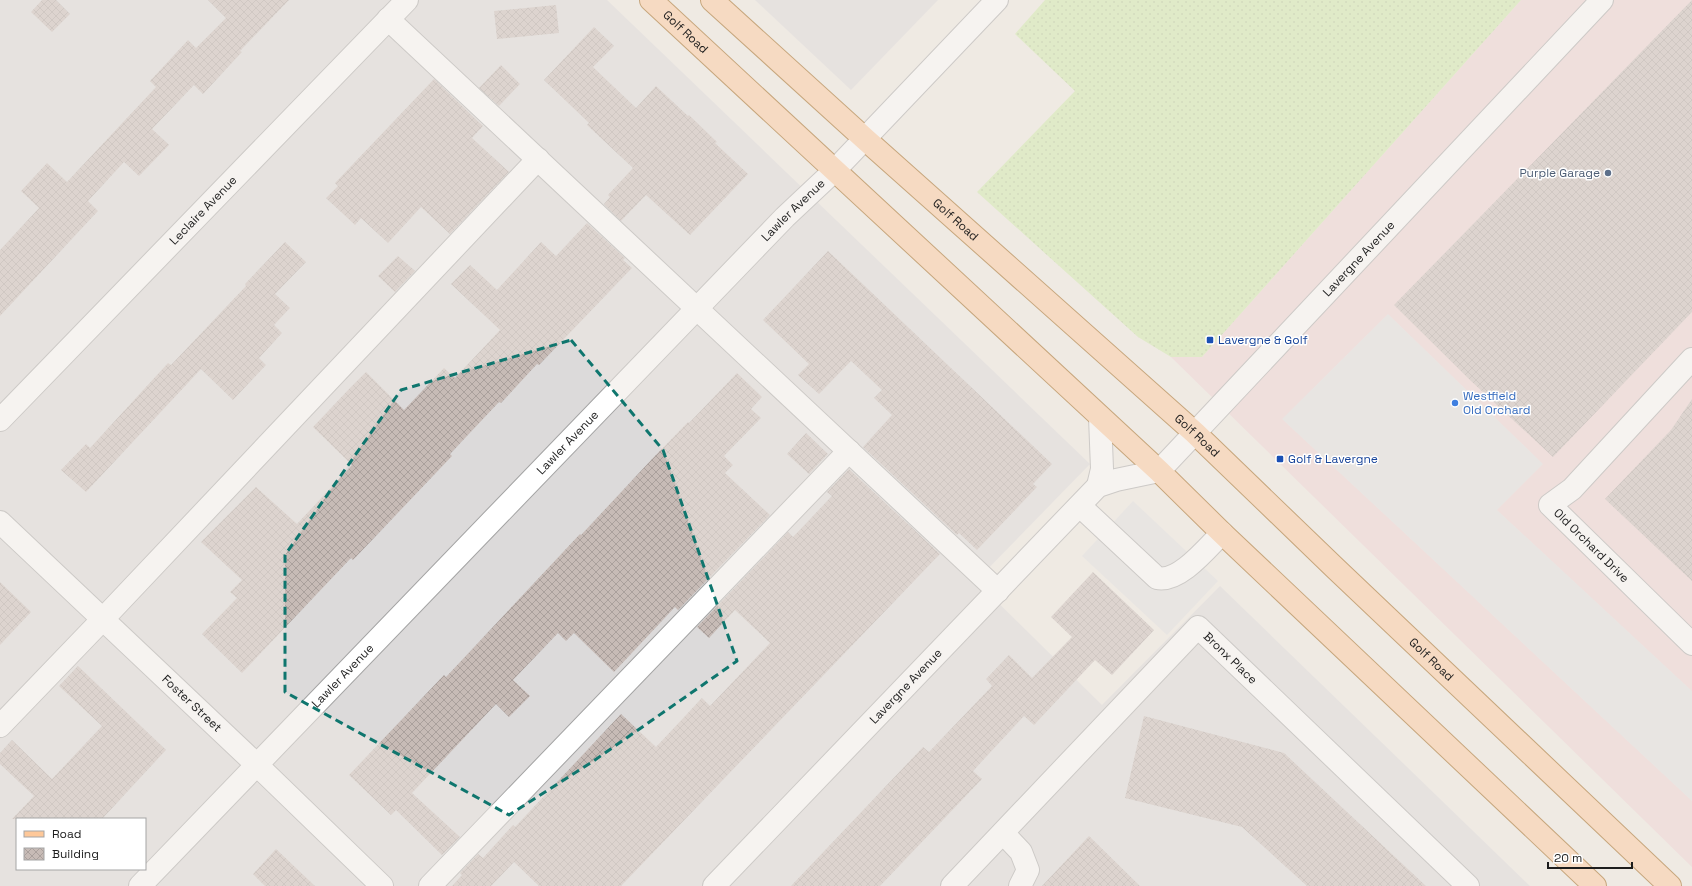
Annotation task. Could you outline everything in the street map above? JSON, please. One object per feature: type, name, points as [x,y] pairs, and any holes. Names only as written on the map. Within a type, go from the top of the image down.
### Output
[{"type":"main road","name":"Golf Road","points":[[651,0],[1159,471],[1222,533],[1595,886]]},
{"type":"main road","name":"Golf Road","points":[[712,0],[864,138],[1195,433],[1670,886]]},
{"type":"street","name":"Leclaire Avenue","points":[[0,420],[407,0]]},
{"type":"street","name":"Lawler Avenue","points":[[140,886],[785,216],[834,171],[997,0]]},
{"type":"street","name":"Lavergne Avenue","points":[[714,886],[1098,486],[1116,480],[1159,471],[1602,0]]},
{"type":"street","points":[[388,19],[998,591]]},
{"type":"street","points":[[0,726],[538,159]]},
{"type":"street","name":"Old Orchard Drive","points":[[1692,359],[1572,489],[1550,505],[1692,644]]},
{"type":"street","points":[[1098,486],[1102,469],[1100,417]]},
{"type":"street","points":[[430,886],[849,451]]},
{"type":"street","points":[[1080,506],[1157,578],[1163,579],[1178,574],[1222,533]]},
{"type":"street","name":"Foster Street","points":[[0,522],[257,765],[382,886]]},
{"type":"street","name":"Bronx Place","points":[[952,886],[1198,627],[1468,886]]},
{"type":"street","points":[[1003,833],[1021,852],[1028,870],[1020,886]]},
{"type":"highlighted area","points":[[571,340],[663,450],[737,661],[592,762],[509,815],[285,692],[285,555],[401,390]]},
{"type":"shaded area","points":[[0,0],[607,0],[1090,464],[976,581],[1102,705],[1220,586],[1530,886],[0,886]]},
{"type":"shaded area","points":[[755,0],[938,0],[851,90]]},
{"type":"shaded area","name":"Westfield Old Orchard","points":[[1521,0],[1692,0],[1692,867],[1171,357],[1202,357]]},
{"type":"shaded area","points":[[1388,314],[1543,464],[1497,510],[1692,691],[1692,801],[1282,419]]},
{"type":"shaded area","points":[[1133,501],[1218,581],[1167,635],[1082,556]]},
{"type":"green space","points":[[1045,0],[1521,0],[1202,357],[1171,357],[1138,337],[977,192],[1075,91],[1015,34]]},
{"type":"building","points":[[42,0],[56,0],[70,14],[52,32],[31,12]]},
{"type":"building","points":[[208,0],[289,0],[240,51],[242,52],[203,94],[194,85],[152,129],[169,145],[139,176],[124,162],[88,201],[98,211],[0,316],[0,250],[39,208],[21,191],[47,163],[67,182],[156,87],[150,81],[188,40],[196,48],[226,18]]},
{"type":"building","name":"Purple Garage","points":[[1692,0],[1692,312],[1553,457],[1471,381],[1394,305]]},
{"type":"building","points":[[556,5],[559,33],[497,39],[494,11]]},
{"type":"building","points":[[594,27],[614,46],[593,67],[636,108],[656,86],[688,116],[689,115],[717,142],[715,143],[748,174],[690,235],[646,195],[621,221],[604,204],[610,197],[608,195],[633,168],[587,125],[589,123],[544,80]]},
{"type":"building","points":[[501,65],[520,84],[499,106],[479,88]]},
{"type":"building","points":[[434,79],[483,126],[472,138],[509,172],[450,234],[421,207],[388,243],[361,218],[355,225],[326,198],[338,186],[335,183]]},
{"type":"building","points":[[587,223],[625,258],[623,260],[632,268],[539,365],[537,364],[501,403],[499,402],[450,454],[452,456],[353,560],[351,558],[242,673],[202,634],[237,598],[230,592],[242,580],[201,542],[256,487],[297,524],[352,465],[313,427],[349,389],[366,372],[404,410],[444,368],[455,378],[500,330],[451,284],[470,265],[497,290],[541,242],[556,256]]},
{"type":"building","points":[[285,242],[306,262],[275,294],[290,308],[274,325],[282,333],[259,358],[266,365],[233,400],[201,369],[86,492],[61,470],[86,444],[90,448],[168,363],[171,365],[246,286],[245,284]]},
{"type":"building","points":[[828,251],[1052,464],[1033,484],[1037,487],[977,550],[959,533],[957,535],[863,447],[892,415],[874,398],[882,390],[851,361],[819,394],[798,375],[809,364],[763,320]]},
{"type":"building","points":[[398,256],[415,271],[395,292],[378,276]]},
{"type":"building","points":[[737,373],[762,397],[751,409],[761,418],[724,456],[733,465],[725,473],[770,515],[678,610],[675,607],[614,672],[574,633],[566,641],[558,633],[513,680],[530,696],[509,717],[496,704],[412,793],[460,837],[442,855],[396,810],[391,815],[349,775],[444,675],[446,677],[580,534],[581,535],[652,459]]},
{"type":"building","points":[[1692,399],[1692,581],[1605,499],[1671,430]]},
{"type":"building","points":[[806,433],[828,454],[809,474],[787,454]]},
{"type":"building","points":[[849,469],[940,554],[621,886],[539,886],[514,862],[491,886],[452,886],[462,875],[460,873],[478,854],[483,858],[513,825],[515,827],[621,714],[656,747],[702,698],[710,706],[770,643],[735,610],[709,638],[697,627],[788,532],[793,537],[832,496],[827,492]]},
{"type":"building","points":[[1093,572],[1154,630],[1112,675],[1095,660],[1034,725],[1024,716],[973,771],[982,779],[880,886],[791,886],[923,747],[929,752],[992,686],[986,679],[1009,655],[1032,678],[1072,637],[1051,617]]},
{"type":"building","points":[[0,582],[31,612],[0,645]]},
{"type":"building","points":[[78,666],[166,750],[103,818],[12,819],[34,796],[0,764],[0,753],[12,740],[52,779],[102,726],[59,686]]},
{"type":"building","points":[[1144,716],[1284,753],[1426,886],[1307,886],[1242,827],[1125,798]]},
{"type":"building","points":[[1089,836],[1140,886],[1042,886]]},
{"type":"building","points":[[276,849],[315,886],[265,886],[253,874]]},
{"type":"place","name":"Purple Garage","points":[[1608,173]]},
{"type":"place","name":"Lavergne & Golf","points":[[1210,340]]},
{"type":"place","name":"Westfield Old Orchard","points":[[1455,403]]},
{"type":"place","name":"Golf & Lavergne","points":[[1280,459]]}]
